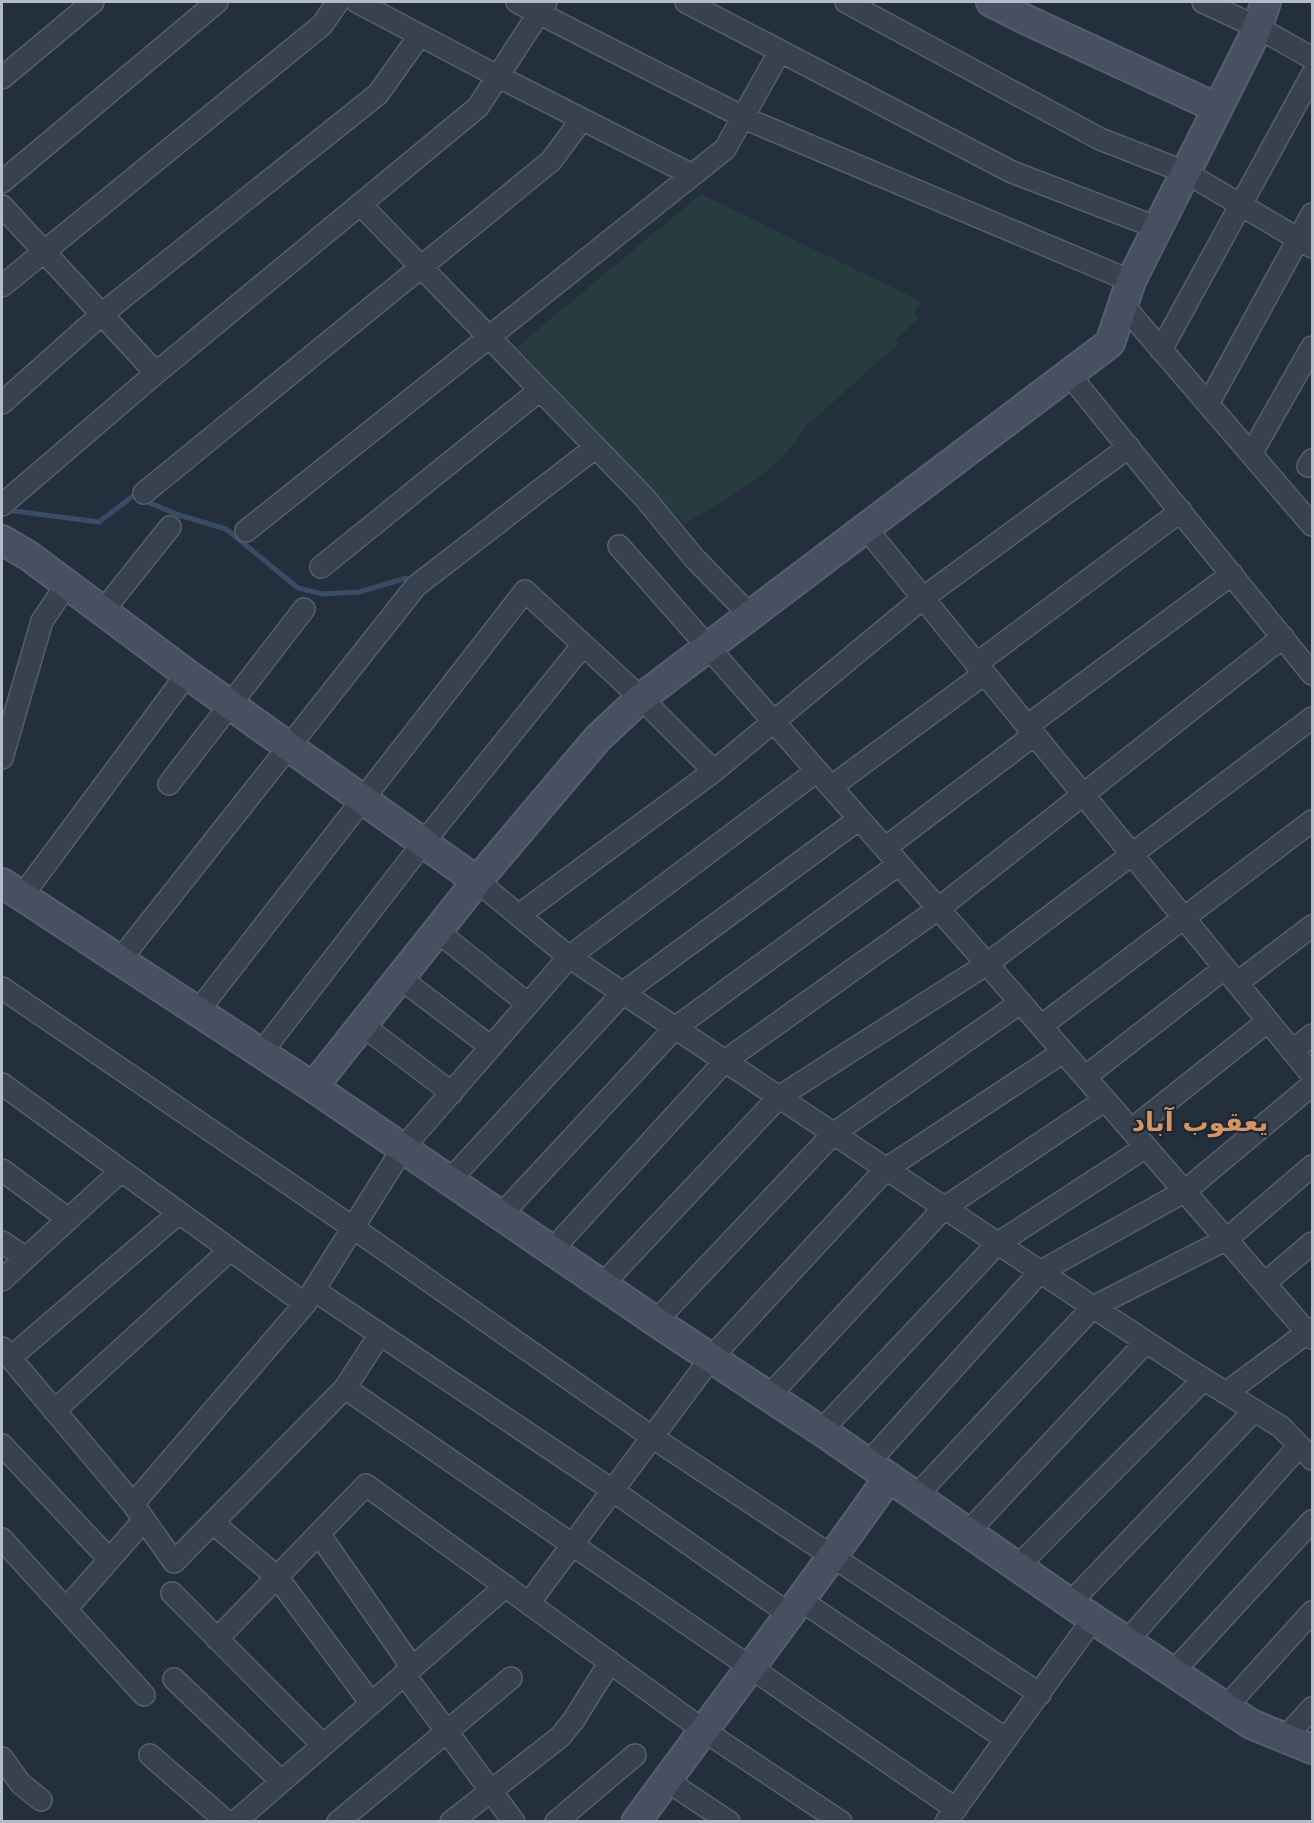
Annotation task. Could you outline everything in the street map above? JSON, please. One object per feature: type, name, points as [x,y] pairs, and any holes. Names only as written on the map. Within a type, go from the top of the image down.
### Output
[{"type":"street","points":[[2,78],[93,2]]},
{"type":"street","points":[[2,182],[217,2]]},
{"type":"street","points":[[2,286],[322,25],[338,2]]},
{"type":"street","points":[[357,2],[692,175]]},
{"type":"street","points":[[517,2],[543,7],[742,117],[1127,294],[1161,350],[1312,525]]},
{"type":"street","points":[[686,2],[1012,172],[1158,228]]},
{"type":"street","points":[[846,2],[1100,139],[1185,172],[1306,243]]},
{"type":"street","points":[[991,2],[1217,108]]},
{"type":"street","points":[[1203,2],[1262,14],[1312,58]]},
{"type":"street","points":[[2,505],[156,373],[478,107],[543,7]]},
{"type":"street","points":[[314,1087],[477,881],[598,738],[642,698],[708,647],[1110,343],[1127,294],[1185,172],[1256,34],[1262,14]]},
{"type":"street","points":[[2,403],[102,314],[378,94],[420,35]]},
{"type":"street","points":[[246,531],[725,149],[780,51]]},
{"type":"street","points":[[1161,350],[1312,75]]},
{"type":"street","points":[[144,493],[551,161],[582,119]]},
{"type":"street","points":[[361,205],[644,497],[695,559],[750,615]]},
{"type":"street","points":[[2,206],[156,373]]},
{"type":"street","points":[[1208,405],[1306,243],[1312,214]]},
{"type":"street","points":[[1251,454],[1312,347]]},
{"type":"street","points":[[1068,373],[1312,674]]},
{"type":"street","points":[[321,567],[540,390]]},
{"type":"street","points":[[120,960],[416,586],[596,447]]},
{"type":"street","points":[[519,915],[714,771],[923,598],[1129,447]]},
{"type":"street","points":[[66,1609],[110,1559],[139,1512],[309,1297],[404,1149],[569,957],[980,669],[1181,512]]},
{"type":"street","points":[[102,611],[170,527]]},
{"type":"street","points":[[865,527],[1312,1076]]},
{"type":"street","points":[[2,540],[28,556],[187,674],[477,881],[569,957],[1092,1307],[1281,1427],[1306,1452],[1127,1641]]},
{"type":"street","points":[[618,546],[1311,1333],[1226,1393]]},
{"type":"street","points":[[501,1215],[675,1028],[892,856],[1030,730],[1232,574]]},
{"type":"street","points":[[2,759],[42,621],[67,584]]},
{"type":"street","points":[[198,1011],[525,591],[642,698],[714,771]]},
{"type":"street","points":[[170,784],[304,609]]},
{"type":"street","points":[[552,1250],[725,1061],[938,909],[1283,637]]},
{"type":"street","points":[[261,1053],[423,843],[583,645]]},
{"type":"street","points":[[187,674],[12,889],[314,1087],[655,1322],[879,1470],[1082,1611],[1251,1724],[1312,1749]]},
{"type":"street","points":[[602,1285],[779,1097],[987,964],[1312,718]]},
{"type":"street","points":[[450,1180],[623,993],[859,819]]},
{"type":"street","points":[[1041,1026],[1312,821]]},
{"type":"street","points":[[1085,1077],[1231,976],[1312,926]]},
{"type":"street","points":[[437,931],[528,1004]]},
{"type":"street","points":[[400,978],[491,1047]]},
{"type":"street","points":[[2,988],[352,1227],[652,1437],[1040,1694]]},
{"type":"street","points":[[655,1322],[833,1134],[1020,1003]]},
{"type":"street","points":[[1131,1130],[1268,1021]]},
{"type":"street","points":[[362,1025],[452,1092]]},
{"type":"street","points":[[1292,1051],[1312,1035]]},
{"type":"street","points":[[529,1603],[711,1358],[886,1169],[1063,1052]]},
{"type":"street","points":[[2,1084],[230,1250],[309,1297],[380,1334],[612,1490],[1006,1739]]},
{"type":"street","points":[[636,1821],[794,1606],[833,1557],[879,1470],[1040,1272],[1185,1191],[1312,1085]]},
{"type":"street","points":[[769,1396],[944,1208],[1105,1100]]},
{"type":"street","points":[[821,1431],[998,1244],[1146,1148]]},
{"type":"street","points":[[916,1496],[1092,1307],[1227,1239],[1312,1166]]},
{"type":"street","points":[[2,1170],[68,1219]]},
{"type":"street","points":[[2,1280],[121,1171]]},
{"type":"street","points":[[179,1213],[6,1353],[139,1512],[174,1562],[345,1388],[380,1334]]},
{"type":"street","points":[[2,1242],[26,1258]]},
{"type":"street","points":[[1265,1283],[1312,1243]]},
{"type":"street","points":[[54,1411],[230,1250]]},
{"type":"street","points":[[968,1532],[1146,1342]]},
{"type":"street","points":[[1017,1566],[1204,1379]]},
{"type":"street","points":[[345,1388],[750,1667],[951,1815],[1040,1694],[1082,1611],[1254,1411]]},
{"type":"street","points":[[2,1445],[110,1559]]},
{"type":"street","points":[[217,1639],[366,1485],[703,1730],[841,1821]]},
{"type":"street","points":[[1173,1672],[1312,1521]]},
{"type":"street","points":[[213,1523],[277,1577],[371,1703]]},
{"type":"street","points":[[319,1534],[447,1731],[514,1821]]},
{"type":"street","points":[[2,1539],[144,1695]]},
{"type":"street","points":[[235,1821],[506,1586]]},
{"type":"street","points":[[172,1593],[323,1745]]},
{"type":"street","points":[[1226,1707],[1312,1612]]},
{"type":"street","points":[[451,1821],[560,1737],[573,1721],[610,1662]]},
{"type":"street","points":[[338,1821],[511,1678]]},
{"type":"street","points":[[174,1679],[281,1781]]},
{"type":"street","points":[[1285,1738],[1312,1708]]},
{"type":"street","points":[[150,1755],[215,1818]]},
{"type":"street","points":[[556,1821],[635,1755]]},
{"type":"street","points":[[2,1758],[21,1784],[41,1800]]},
{"type":"street","points":[[666,1780],[726,1821]]},
{"type":"green space","points":[[701,194],[922,302],[914,313],[919,317],[896,340],[898,344],[805,427],[782,457],[752,482],[685,524],[517,347]]},
{"type":"waterway","points":[[6,510],[99,522],[133,496],[179,515],[226,529],[298,588],[323,594],[359,592],[406,578]]},
{"type":"district","name":"یعقوب آباد","points":[[1200,1122]]}]
